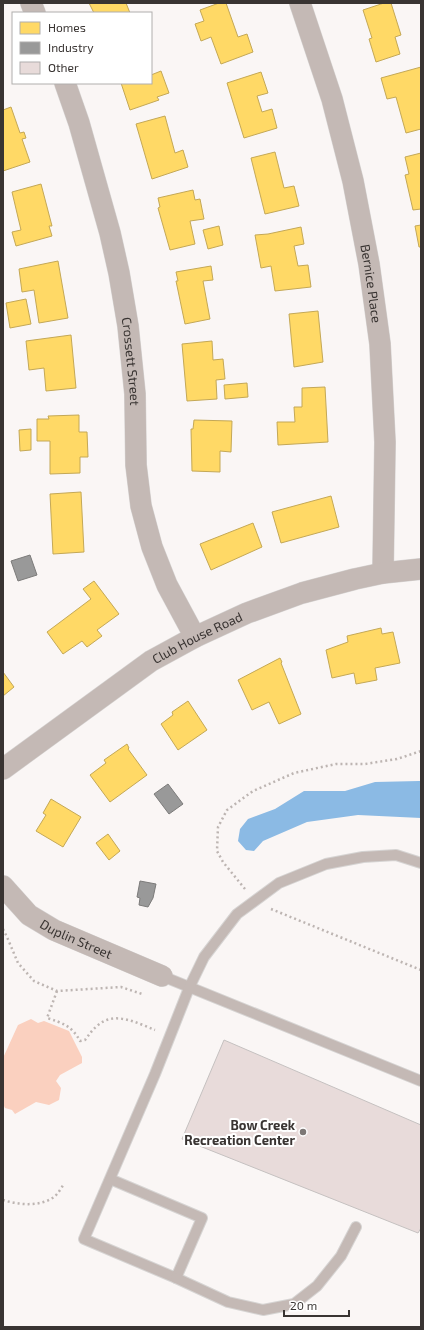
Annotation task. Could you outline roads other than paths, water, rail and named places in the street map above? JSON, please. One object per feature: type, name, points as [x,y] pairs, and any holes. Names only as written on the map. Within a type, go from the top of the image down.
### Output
[{"type":"street","points":[[30,3],[34,12]]},
{"type":"street","name":"Bernice Place","points":[[300,3],[334,106],[353,181],[369,264],[380,344],[385,442],[383,573]]},
{"type":"street","name":"Crossett Street","points":[[65,84],[79,122],[110,233],[119,273],[128,326],[135,394],[136,465],[141,506],[152,547],[167,586],[195,637]]},
{"type":"street","name":"Club House Road","points":[[3,769],[152,661],[195,637],[247,613],[302,593],[383,573],[421,569]]},
{"type":"street","name":"Duplin Street","points":[[3,886],[29,915],[54,930],[162,976]]},
{"type":"lane","points":[[356,1227],[341,1256],[317,1286],[294,1304],[263,1310],[228,1302],[84,1239],[155,1074],[189,988],[204,957],[237,914],[279,883],[326,864],[363,856],[396,855],[421,863]]},
{"type":"lane","points":[[162,976],[421,1081]]},
{"type":"lane","points":[[110,1180],[202,1218],[176,1278]]},
{"type":"water","points":[[421,781],[421,818],[358,815],[307,822],[263,841],[254,851],[246,850],[238,841],[240,829],[248,819],[275,809],[304,791],[345,791],[375,782]]},
{"type":"place","name":"Bow Creek Recreation Center","points":[[303,1132]]}]
